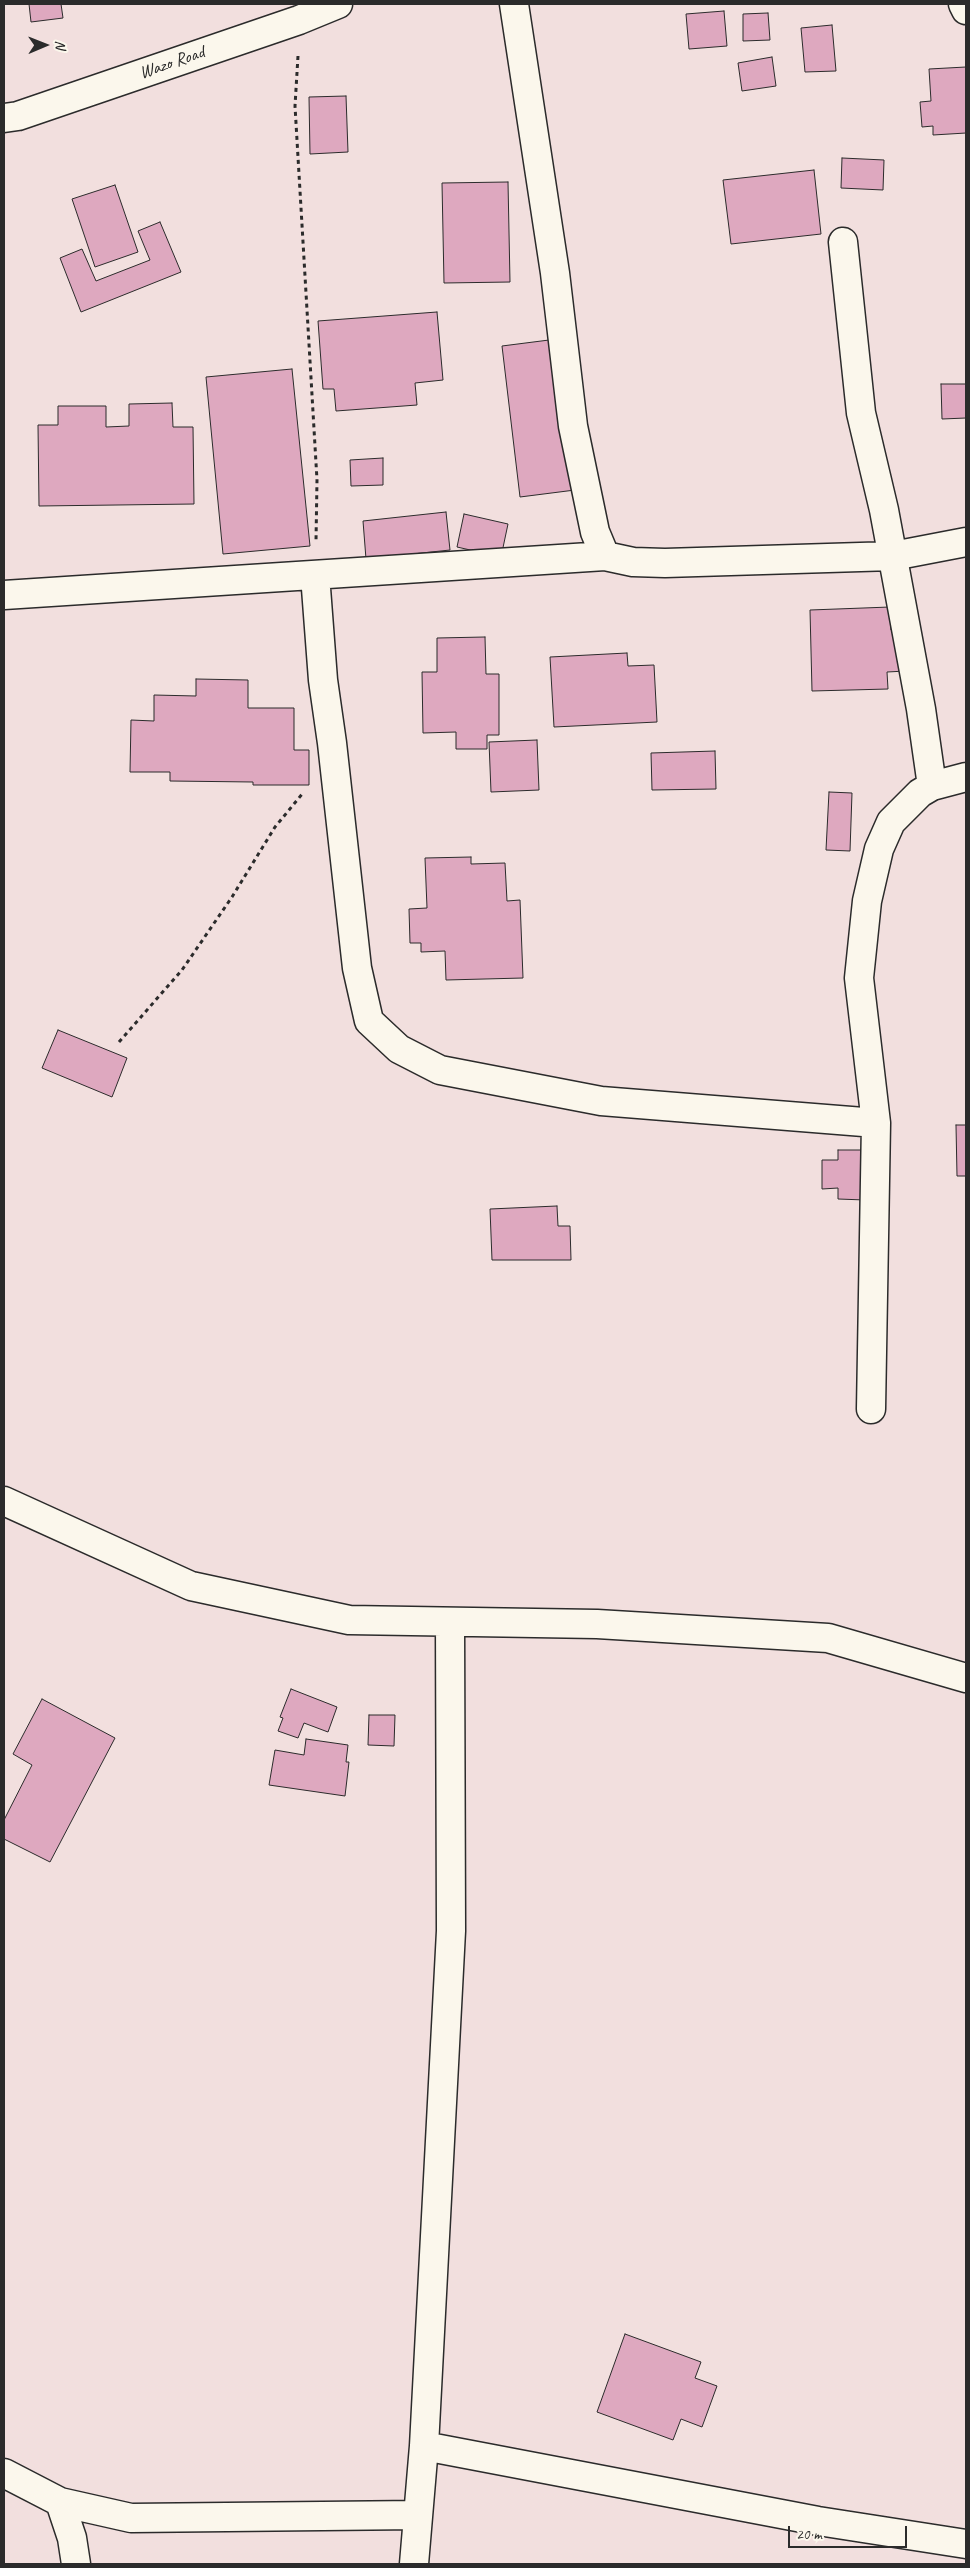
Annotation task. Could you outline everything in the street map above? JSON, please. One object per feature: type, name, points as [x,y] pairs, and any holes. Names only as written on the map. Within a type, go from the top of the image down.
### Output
[{"type":"street","name":"Wazo Road","points":[[4,118],[18,116],[299,20],[338,4]]},
{"type":"street","points":[[514,4],[555,273],[573,426],[595,532],[605,556]]},
{"type":"street","points":[[963,4],[966,10]]},
{"type":"street","points":[[843,242],[861,413],[893,556],[921,709],[932,786]]},
{"type":"street","points":[[4,595],[605,556],[632,562],[665,563],[893,556],[966,542]]},
{"type":"street","points":[[315,575],[323,680],[332,743],[356,968],[369,1021],[399,1049],[440,1070],[449,1072],[601,1101],[876,1123]]},
{"type":"street","points":[[872,1409],[876,1123],[859,978],[867,901],[879,850],[891,822],[907,804],[932,786],[966,777]]},
{"type":"street","points":[[4,1500],[191,1586],[349,1620],[597,1624],[828,1638],[966,1678]]},
{"type":"street","points":[[414,2564],[424,2446],[451,1931],[450,1622]]},
{"type":"street","points":[[424,2446],[818,2521],[966,2544]]},
{"type":"street","points":[[4,2473],[60,2502],[131,2518],[418,2515]]},
{"type":"street","points":[[60,2502],[72,2538],[76,2564]]},
{"type":"path","points":[[299,20],[295,106],[317,480],[315,575]]},
{"type":"path","points":[[119,1042],[182,970],[232,898],[275,827],[304,791]]},
{"type":"building","points":[[29,4],[61,4],[63,18],[31,22]]},
{"type":"building","points":[[724,11],[727,46],[689,49],[686,14]]},
{"type":"building","points":[[768,13],[770,40],[743,41],[743,14]]},
{"type":"building","points":[[832,25],[836,71],[805,72],[801,28]]},
{"type":"building","points":[[772,57],[776,86],[742,91],[738,63]]},
{"type":"building","points":[[966,67],[966,133],[933,135],[933,126],[922,127],[920,102],[931,101],[929,69]]},
{"type":"building","points":[[346,96],[348,152],[310,154],[309,97]]},
{"type":"building","points":[[842,158],[884,160],[883,190],[841,188]]},
{"type":"building","points":[[814,170],[821,234],[731,244],[723,180]]},
{"type":"building","points":[[508,182],[510,282],[444,283],[442,183]]},
{"type":"building","points":[[115,185],[138,252],[95,267],[72,199]]},
{"type":"building","points":[[160,222],[181,272],[81,312],[60,258],[82,249],[96,281],[150,260],[138,231]]},
{"type":"building","points":[[437,312],[443,380],[415,383],[417,405],[336,411],[334,389],[323,389],[318,321]]},
{"type":"building","points":[[557,339],[575,490],[520,497],[502,346]]},
{"type":"building","points":[[292,369],[310,546],[223,554],[206,377]]},
{"type":"building","points":[[941,384],[966,384],[966,418],[942,419]]},
{"type":"building","points":[[172,403],[173,427],[193,427],[194,504],[39,506],[38,425],[58,425],[58,406],[106,406],[106,427],[129,426],[129,404]]},
{"type":"building","points":[[383,458],[383,485],[351,486],[350,460]]},
{"type":"building","points":[[446,512],[450,550],[366,559],[363,521]]},
{"type":"building","points":[[464,514],[508,524],[501,557],[457,547]]},
{"type":"building","points":[[890,607],[891,630],[905,630],[906,671],[887,672],[888,689],[812,691],[810,610]]},
{"type":"building","points":[[485,637],[486,674],[499,674],[499,735],[487,735],[487,749],[456,749],[456,732],[423,733],[422,672],[437,672],[437,638]]},
{"type":"building","points":[[627,653],[628,666],[654,665],[657,722],[554,727],[550,657]]},
{"type":"building","points":[[196,679],[248,680],[248,708],[294,708],[294,750],[309,750],[309,785],[253,785],[253,782],[170,781],[170,772],[130,772],[131,720],[154,721],[154,695],[196,696]]},
{"type":"building","points":[[537,740],[539,790],[491,792],[489,742]]},
{"type":"building","points":[[715,751],[716,789],[652,790],[651,753]]},
{"type":"building","points":[[829,792],[852,793],[850,851],[826,850]]},
{"type":"building","points":[[471,857],[471,864],[505,863],[507,901],[520,900],[523,978],[446,980],[445,951],[421,952],[421,943],[410,943],[409,909],[427,908],[425,858]]},
{"type":"building","points":[[58,1030],[127,1058],[112,1097],[42,1068]]},
{"type":"building","points":[[956,1125],[966,1125],[966,1176],[957,1176]]},
{"type":"building","points":[[838,1150],[866,1150],[865,1200],[838,1199],[838,1188],[822,1189],[822,1160],[838,1160]]},
{"type":"building","points":[[557,1206],[558,1226],[570,1226],[571,1260],[492,1260],[490,1209]]},
{"type":"building","points":[[291,1689],[337,1707],[328,1732],[304,1723],[298,1738],[278,1731],[283,1718],[280,1717]]},
{"type":"building","points":[[42,1699],[115,1738],[50,1862],[4,1839],[4,1820],[32,1765],[13,1754]]},
{"type":"building","points":[[369,1715],[395,1715],[394,1746],[368,1745]]},
{"type":"building","points":[[306,1739],[348,1745],[346,1762],[349,1762],[345,1796],[269,1785],[275,1750],[304,1755]]},
{"type":"building","points":[[625,2334],[701,2362],[695,2378],[717,2386],[702,2427],[681,2419],[673,2440],[597,2412]]}]
